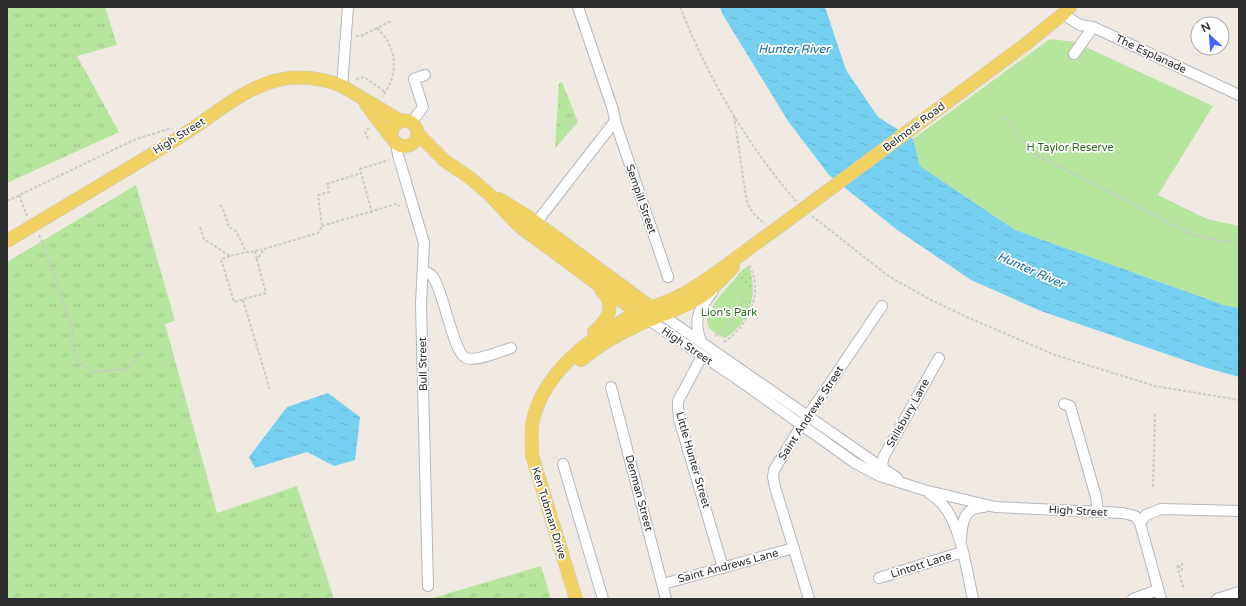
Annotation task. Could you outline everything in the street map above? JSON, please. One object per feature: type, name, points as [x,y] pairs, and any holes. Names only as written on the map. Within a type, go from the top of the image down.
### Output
[{"type":"main road","name":"Belmore Road","points":[[662,315],[703,295],[722,279],[770,229],[1026,44],[1067,11]]},
{"type":"main road","name":"High Street","points":[[7,241],[186,133],[248,91],[275,80],[295,77],[305,78],[342,86],[410,126],[445,161],[646,313]]},
{"type":"main road","name":"High Street","points":[[361,97],[399,143],[418,149],[445,161]]},
{"type":"main road","points":[[396,124],[410,126],[415,141],[399,143],[391,133],[393,128],[396,124]]},
{"type":"main road","name":"High Street","points":[[532,228],[589,278],[646,313],[662,315]]},
{"type":"main road","name":"Belmore Road","points":[[646,313],[692,289],[755,244]]},
{"type":"main road","points":[[559,370],[574,350],[606,320],[610,306],[608,299],[589,278]]},
{"type":"main road","name":"Ken Tubman Drive","points":[[576,599],[535,468],[532,456],[532,427],[539,402],[546,388],[559,370],[591,341],[613,326],[646,313]]},
{"type":"main road","name":"Ken Tubman Drive","points":[[532,427],[552,388],[574,366],[646,313]]},
{"type":"street","points":[[342,86],[348,7]]},
{"type":"street","name":"Sempill Street","points":[[578,7],[668,277]]},
{"type":"street","name":"The Esplanade","points":[[1067,11],[1080,25],[1093,27],[1239,95]]},
{"type":"street","points":[[1074,54],[1093,27]]},
{"type":"street","points":[[410,126],[423,107],[414,79],[425,75]]},
{"type":"street","points":[[532,228],[615,121]]},
{"type":"street","name":"Bull Street","points":[[399,143],[397,149],[398,155],[424,243],[421,304],[428,586]]},
{"type":"street","points":[[423,271],[429,273],[433,277],[441,296],[459,352],[466,358],[474,359],[511,348]]},
{"type":"street","points":[[700,341],[696,327],[699,313],[707,298],[722,279]]},
{"type":"street","name":"Saint Andrews Street","points":[[809,599],[774,477],[774,470],[807,416],[882,306]]},
{"type":"street","name":"High Street","points":[[646,313],[702,356],[738,374],[807,416],[909,485]]},
{"type":"street","name":"High Street","points":[[662,315],[700,341],[801,426],[855,463],[880,476],[924,490],[995,507],[1129,514],[1135,516],[1140,523]]},
{"type":"street","name":"Little Hunter Street","points":[[702,356],[682,395],[678,407],[680,419],[723,568]]},
{"type":"street","name":"Stillsbury Lane","points":[[884,469],[882,464],[884,456],[939,358]]},
{"type":"street","name":"Denman Street","points":[[611,387],[666,599]]},
{"type":"street","points":[[1064,404],[1070,406],[1096,497],[1098,512]]},
{"type":"street","points":[[563,464],[603,599]]},
{"type":"street","points":[[924,490],[938,499],[948,511],[962,548],[973,599]]},
{"type":"street","points":[[962,548],[962,524],[967,513],[976,507],[995,507]]},
{"type":"street","points":[[1133,599],[1160,595],[1140,523],[1146,515],[1161,509],[1239,511]]},
{"type":"street","name":"Saint Andrews Lane","points":[[663,584],[794,548]]},
{"type":"street","name":"Lintott Lane","points":[[879,578],[962,548]]},
{"type":"street","points":[[1218,599],[1239,592]]},
{"type":"path","points":[[680,7],[704,62],[734,115],[774,176],[797,202]]},
{"type":"path","points":[[361,36],[391,21]]},
{"type":"path","points":[[377,28],[389,42],[394,64],[392,77],[383,95]]},
{"type":"path","points":[[356,79],[364,77],[385,92]]},
{"type":"path","points":[[734,115],[747,203],[753,213],[770,229]]},
{"type":"path","points":[[1005,118],[1035,154],[1193,235],[1239,244]]},
{"type":"path","points":[[368,139],[365,132],[370,126]]},
{"type":"path","points":[[7,201],[136,139],[171,128],[186,133]]},
{"type":"path","points":[[372,212],[360,169],[392,159]]},
{"type":"path","points":[[255,251],[266,293],[234,302],[221,259],[246,252],[264,249],[318,233],[322,226],[318,195],[329,192],[327,184],[361,173]]},
{"type":"path","points":[[322,226],[396,204],[400,206],[399,208]]},
{"type":"path","points":[[220,205],[223,209],[229,227],[236,231],[246,252]]},
{"type":"path","points":[[808,213],[887,275],[927,298],[1055,356],[1155,386],[1239,400]]},
{"type":"path","points":[[200,226],[204,239],[230,256]]},
{"type":"path","points":[[42,241],[72,327],[73,345],[79,362],[91,372],[128,369],[142,352]]},
{"type":"path","points":[[257,260],[264,249]]},
{"type":"path","points":[[724,342],[736,333],[749,313],[754,300],[752,272],[748,262]]},
{"type":"path","points":[[715,336],[727,328],[736,318],[744,301],[741,296]]},
{"type":"path","points":[[244,300],[270,390]]},
{"type":"path","points":[[1153,487],[1155,414]]},
{"type":"path","points":[[1182,563],[1182,570],[1180,570],[1179,566],[1177,566],[1184,590]]},
{"type":"green space","points":[[7,7],[105,7],[117,45],[77,56],[119,132],[7,183]]},
{"type":"green space","name":"H Taylor Reserve","points":[[1050,39],[1075,42],[1213,106],[1158,195],[1207,219],[1239,226],[1239,308],[1227,306],[1015,230],[920,166],[913,139]]},
{"type":"green space","points":[[562,82],[578,122],[555,148],[559,83]]},
{"type":"green space","points":[[136,185],[175,321],[165,324],[217,513],[297,486],[334,599],[7,599],[7,262]]},
{"type":"green space","name":"Lion's Park","points":[[748,266],[753,286],[750,306],[746,316],[740,324],[725,338],[713,332],[709,327],[707,324],[708,315],[723,292]]},
{"type":"green space","points":[[748,266],[752,285],[750,305],[748,304],[751,292],[747,286],[738,281],[737,278],[737,276]]},
{"type":"green space","points":[[541,566],[551,599],[429,599]]},
{"type":"water","name":"Hunter River","points":[[720,7],[825,7],[846,70],[878,117],[913,139],[920,166],[1015,230],[1224,305],[1239,308],[1239,377],[1207,368],[1041,311],[971,280],[896,229],[829,175],[788,121],[723,15]]},
{"type":"water","points":[[328,393],[360,417],[355,460],[334,466],[307,452],[255,468],[249,457],[287,407]]}]
